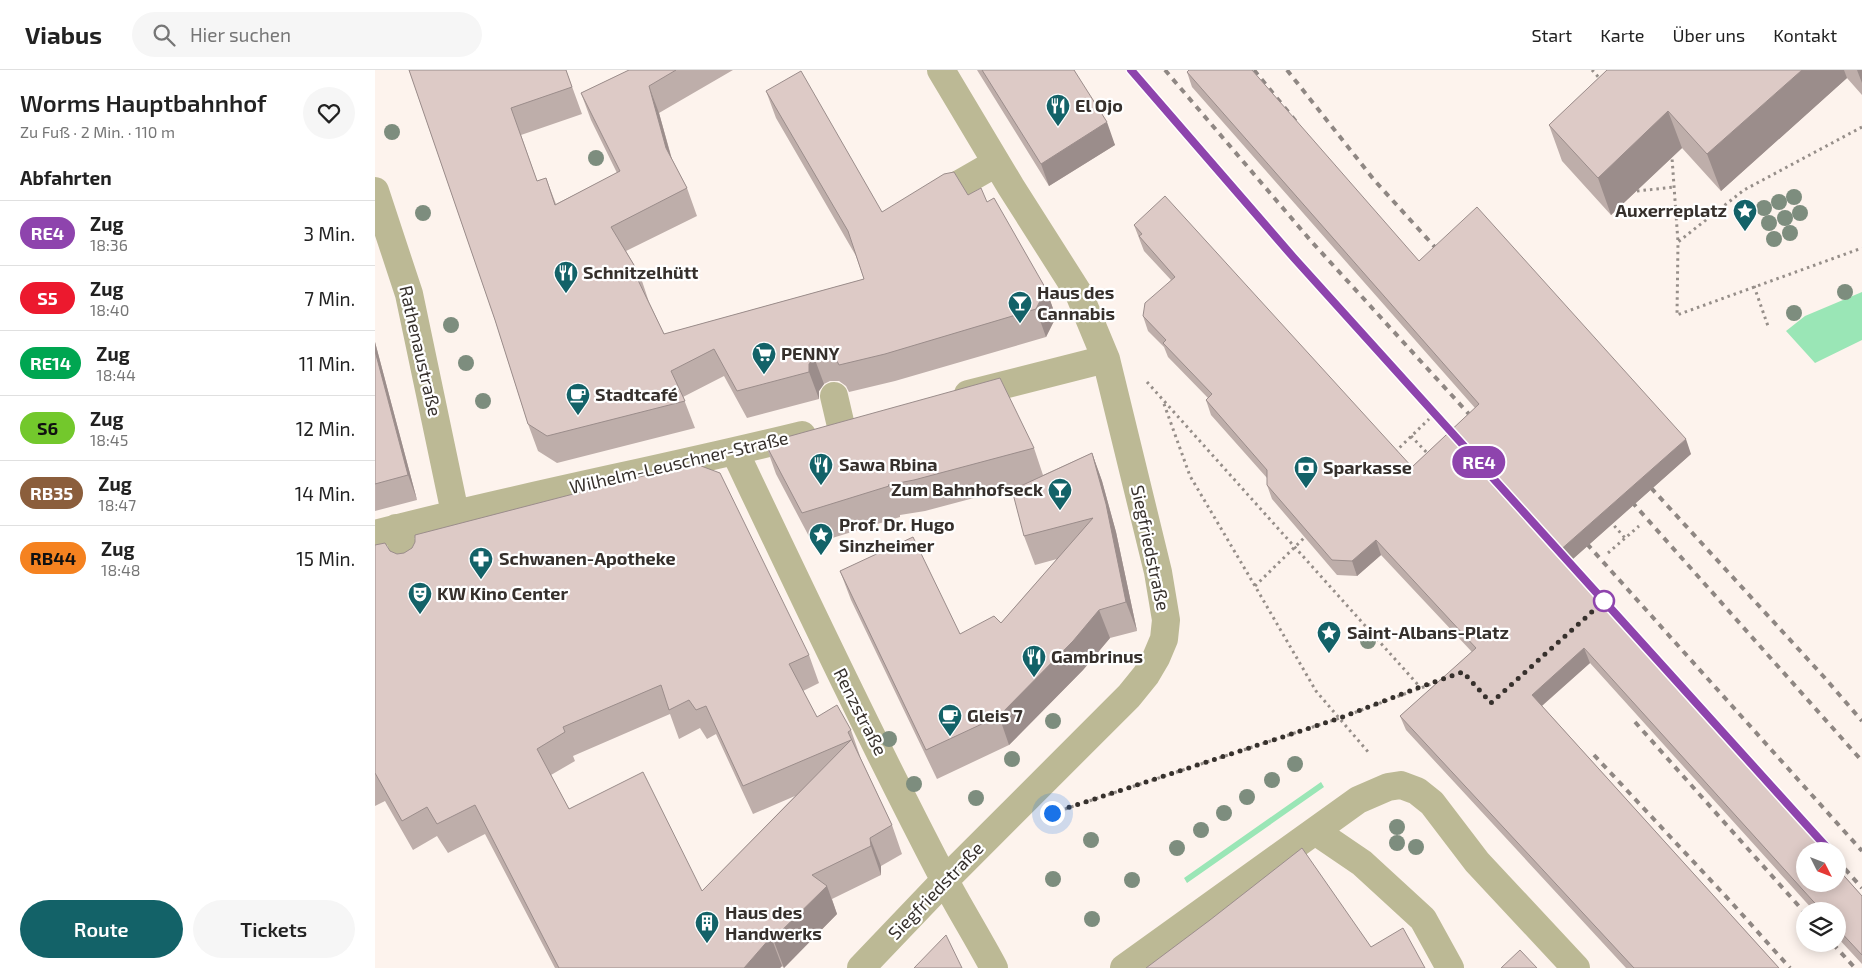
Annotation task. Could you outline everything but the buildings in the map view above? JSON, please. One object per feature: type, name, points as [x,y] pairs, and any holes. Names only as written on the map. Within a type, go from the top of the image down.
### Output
[{"type":"street","name":"Siegfriedstraße","points":[[861,968],[945,880],[1129,696],[1146,675],[1156,658],[1164,639],[1166,620],[1158,572],[1106,359],[1079,294],[996,163],[941,70]]},
{"type":"street","points":[[956,186],[996,163]]},
{"type":"street","name":"Rathenaustraße","points":[[375,191],[409,294],[455,513]]},
{"type":"street","points":[[945,400],[1106,359]]},
{"type":"street","name":"Wilhelm-Leuschner-Straße","points":[[410,567],[385,531],[455,513],[735,452],[851,423],[834,396]]},
{"type":"street","name":"Renzstraße","points":[[735,452],[847,686],[945,880],[977,934],[994,968]]},
{"type":"street","points":[[1124,968],[1358,800],[1388,786],[1401,785],[1417,792],[1432,803],[1477,862],[1576,968]]},
{"type":"street","points":[[1315,831],[1361,863],[1423,919],[1450,968]]},
{"type":"path","points":[[1592,70],[1604,83]]},
{"type":"path","points":[[1678,242],[1744,190],[1862,127]]},
{"type":"path","points":[[1667,152],[1673,158],[1675,187],[1678,242],[1677,315],[1862,248]]},
{"type":"path","points":[[1637,191],[1675,187]]},
{"type":"path","points":[[1754,286],[1769,329]]},
{"type":"path","points":[[1369,753],[1316,691],[1190,476],[1163,400],[1420,687]]},
{"type":"path","points":[[1393,454],[1429,419]]},
{"type":"path","points":[[1411,436],[1430,457]]},
{"type":"path","points":[[1608,519],[1625,538]]},
{"type":"path","points":[[1608,554],[1639,526]]},
{"type":"path","points":[[1255,586],[1305,537]]},
{"type":"path","points":[[1018,808],[1034,819],[1340,718],[1445,678]]},
{"type":"green space","points":[[1862,292],[1862,340],[1815,363],[1786,331],[1805,316]]},
{"type":"green space","points":[[1321,782],[1324,787],[1187,883],[1184,878]]},
{"type":"railway","points":[[1131,70],[1294,258],[1460,441]]},
{"type":"railway","points":[[1165,70],[1311,241],[1478,424]]},
{"type":"railway","points":[[1254,70],[1298,124]]},
{"type":"railway","points":[[1287,70],[1375,181],[1443,256]]},
{"type":"railway","points":[[1643,479],[1862,721]]},
{"type":"railway","points":[[1624,493],[1862,761]]},
{"type":"railway","points":[[1579,535],[1862,851]]},
{"type":"railway","points":[[1560,552],[1822,842]]},
{"type":"railway","points":[[1635,722],[1796,903]]},
{"type":"railway","points":[[1594,755],[1790,968]]},
{"type":"railway","points":[[1846,870],[1862,888]]},
{"type":"railway","points":[[1840,952],[1855,968]]},
{"type":"train","name":"RE4","points":[[1131,70],[1167,109],[1294,258],[1822,842]]},
{"type":"place","name":"El Ojo","points":[[1058,127]]},
{"type":"place","name":"Auxerreplatz","points":[[1745,232]]},
{"type":"place","name":"Schnitzelhütt","points":[[566,294]]},
{"type":"place","name":"Haus des Cannabis","points":[[1020,324]]},
{"type":"place","name":"PENNY","points":[[764,375]]},
{"type":"place","name":"Stadtcafé","points":[[578,416]]},
{"type":"place","name":"Sawa Rbina","points":[[821,486]]},
{"type":"place","name":"Sparkasse","points":[[1306,489]]},
{"type":"place","name":"Zum Bahnhofseck","points":[[1060,511]]},
{"type":"place","name":"Prof. Dr. Hugo Sinzheimer","points":[[821,556]]},
{"type":"place","name":"Schwanen-Apotheke","points":[[481,580]]},
{"type":"place","name":"KW Kino Center","points":[[420,615]]},
{"type":"place","name":"Saint-Albans-Platz","points":[[1329,654]]},
{"type":"place","name":"Gambrinus","points":[[1034,678]]},
{"type":"place","name":"Gleis 7","points":[[950,737]]},
{"type":"place","name":"Haus des Handwerks","points":[[707,944]]},
{"type":"route","points":[[1052,813],[1340,718],[1463,672],[1491,703],[1604,601]]}]
